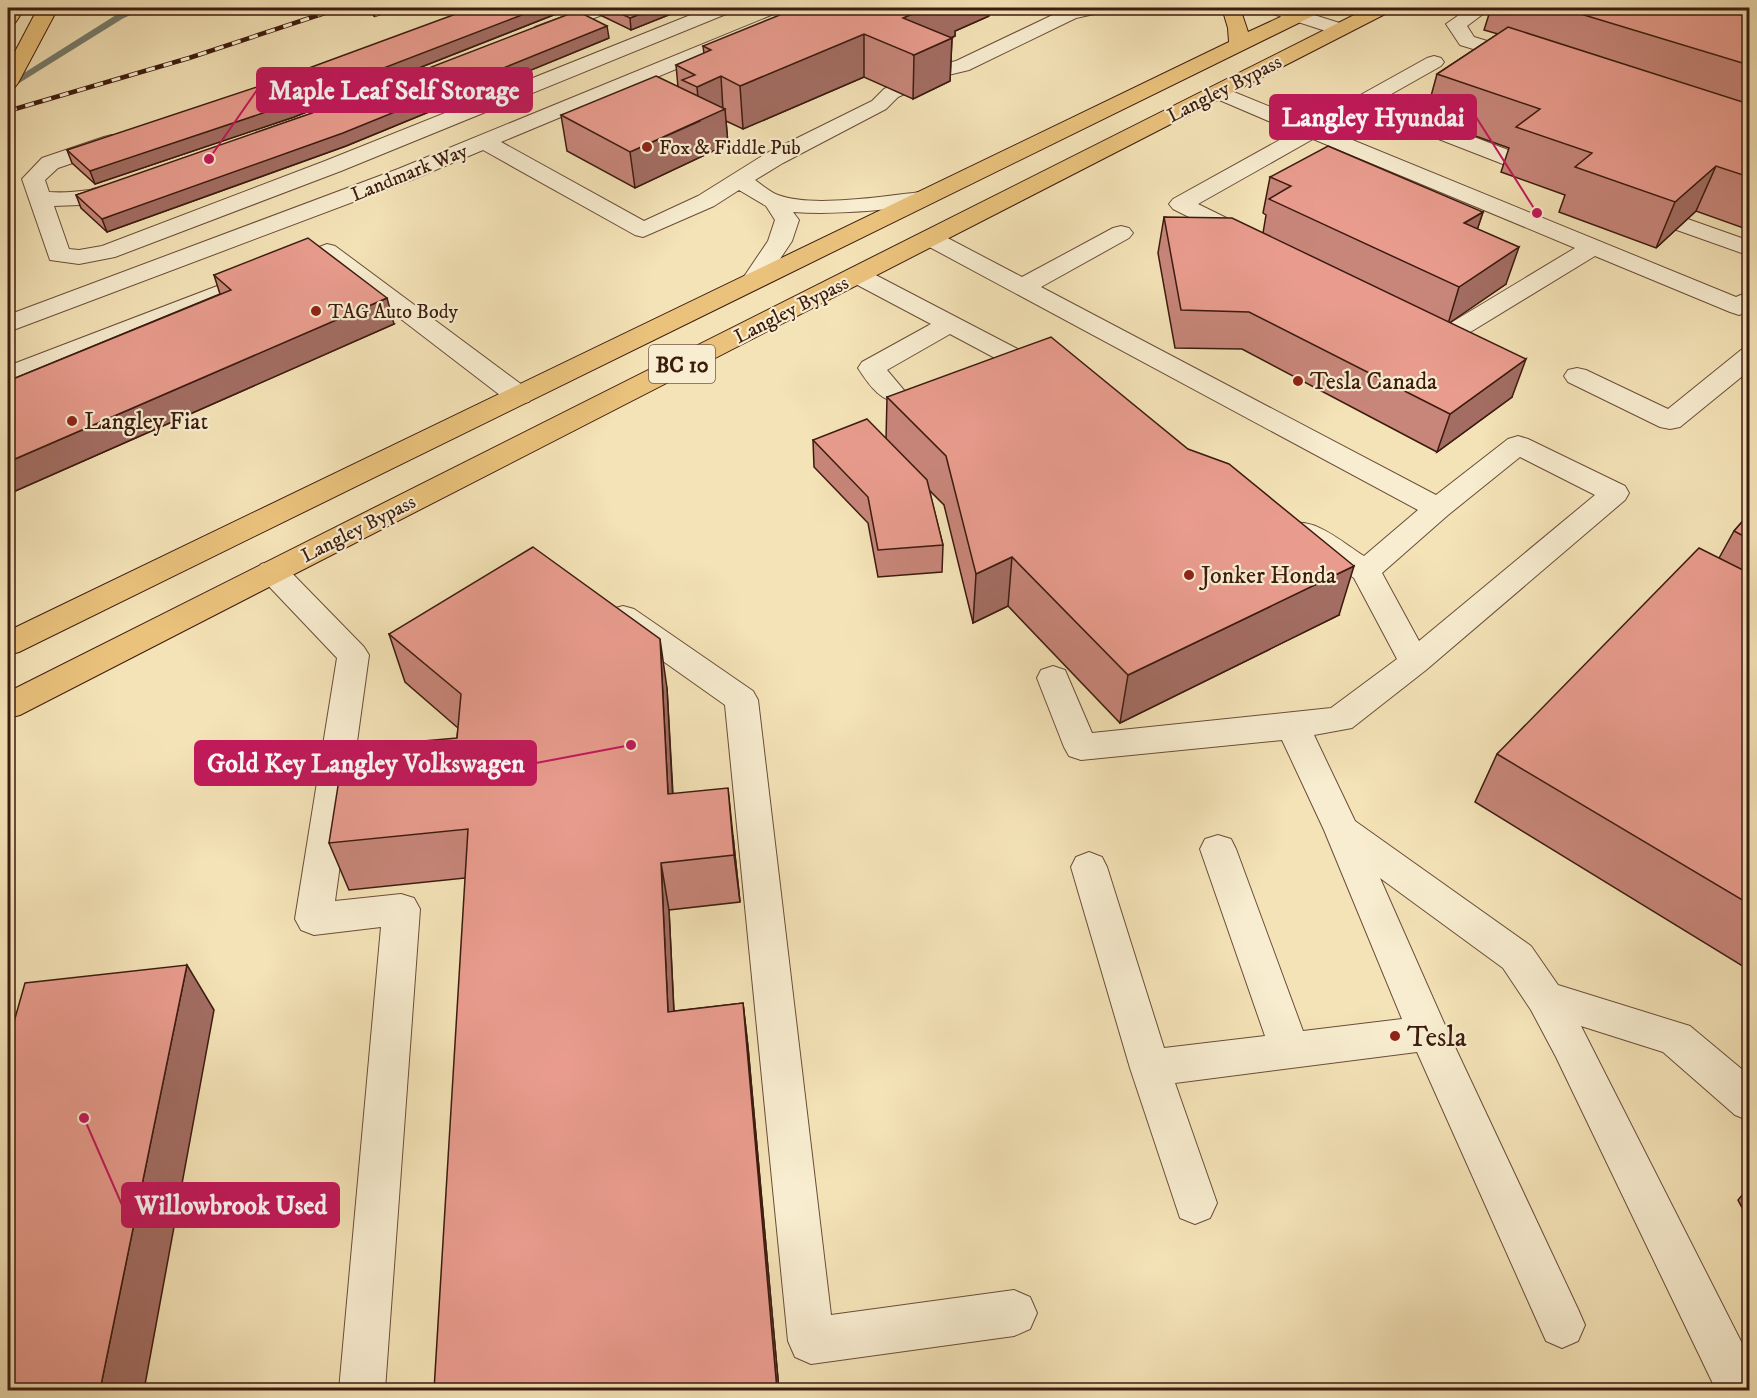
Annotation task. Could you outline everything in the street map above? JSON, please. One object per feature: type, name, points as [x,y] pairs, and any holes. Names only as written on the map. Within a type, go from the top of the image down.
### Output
[{"type":"main road","points":[[8,19],[15,8]]},
{"type":"main road","points":[[8,83],[48,8]]},
{"type":"main road","points":[[1231,8],[1238,28],[1239,43]]},
{"type":"main road","name":"Langley Bypass","points":[[8,706],[1382,8]]},
{"type":"main road","name":"Langley Bypass","points":[[8,644],[1306,12]]},
{"type":"street","points":[[526,38],[603,8]]},
{"type":"street","points":[[129,136],[50,163],[33,179],[59,255],[79,257],[107,252],[333,166],[724,8]]},
{"type":"street","name":"Landmark Way","points":[[8,324],[406,174],[806,8]]},
{"type":"street","points":[[484,142],[643,230],[706,201],[775,158],[879,105],[891,93],[938,71],[962,66],[1071,11],[1090,11],[1096,8]]},
{"type":"street","points":[[1274,8],[1306,12],[1348,25]]},
{"type":"street","points":[[1319,8],[1348,25]]},
{"type":"street","points":[[1481,8],[1456,24],[1467,41],[1546,66]]},
{"type":"street","points":[[1266,247],[1181,204],[1434,62]]},
{"type":"street","points":[[1218,92],[1593,247],[1746,306]]},
{"type":"street","points":[[1362,102],[1516,161]]},
{"type":"street","points":[[740,181],[775,201],[823,205],[921,199]]},
{"type":"street","points":[[39,197],[53,200],[88,197],[134,184]]},
{"type":"street","points":[[753,281],[780,241],[787,220],[775,201]]},
{"type":"street","points":[[1682,224],[1749,249]]},
{"type":"street","points":[[1022,287],[1122,233]]},
{"type":"street","points":[[930,238],[1438,508]]},
{"type":"street","points":[[1403,316],[1445,337],[1593,247]]},
{"type":"street","points":[[8,375],[327,251],[519,396]]},
{"type":"street","points":[[857,275],[1070,389]]},
{"type":"street","points":[[895,395],[870,368],[950,324]]},
{"type":"street","points":[[1577,376],[1670,421],[1749,356]]},
{"type":"street","points":[[1053,678],[1081,747],[1293,726],[1340,719],[1415,662],[1615,493],[1518,445],[1438,508],[1366,571]]},
{"type":"street","points":[[1284,520],[1366,571],[1415,662]]},
{"type":"street","points":[[272,571],[352,655],[314,919],[401,909],[362,1390]]},
{"type":"street","points":[[593,595],[741,700],[811,1341],[1014,1313]]},
{"type":"street","points":[[1293,726],[1342,830],[1428,1033],[1563,1325]]},
{"type":"street","points":[[1342,830],[1517,957],[1545,998],[1570,1044],[1740,1390]]},
{"type":"street","points":[[1218,849],[1290,1051]]},
{"type":"street","points":[[1089,867],[1150,1068],[1195,1203]]},
{"type":"street","points":[[1545,998],[1676,1038],[1749,1102]]},
{"type":"street","points":[[1150,1068],[1428,1033]]},
{"type":"building","points":[[472,8],[540,8],[290,104],[90,171],[67,150],[260,86]]},
{"type":"building","points":[[608,8],[656,8],[630,18]]},
{"type":"building","points":[[797,8],[926,8],[903,18],[952,38],[914,55],[864,34],[740,86],[721,76],[697,87],[682,80],[695,75],[676,65],[711,50],[703,46]]},
{"type":"building","points":[[1561,8],[1718,8],[1749,17],[1749,65]]},
{"type":"building","points":[[577,11],[607,26],[343,133],[102,219],[76,195],[312,113]]},
{"type":"building","points":[[1508,27],[1749,104],[1749,177],[1716,166],[1675,202],[1575,167],[1592,153],[1516,127],[1540,109],[1437,74]]},
{"type":"building","points":[[656,76],[725,109],[630,152],[561,115]]},
{"type":"building","points":[[1328,146],[1483,212],[1464,223],[1519,247],[1459,287],[1269,199],[1291,186],[1270,177]]},
{"type":"building","points":[[1164,217],[1232,218],[1526,359],[1450,414],[1249,312],[1181,310]]},
{"type":"building","points":[[308,238],[387,298],[8,462],[8,381],[231,290],[214,275]]},
{"type":"building","points":[[1051,337],[1188,449],[1229,464],[1354,566],[1128,675],[1012,557],[976,574],[946,456],[887,397]]},
{"type":"building","points":[[867,419],[927,480],[943,545],[878,550],[868,497],[813,440]]},
{"type":"building","points":[[1749,514],[1749,539],[1734,531]]},
{"type":"building","points":[[533,547],[660,639],[668,794],[728,788],[734,855],[661,863],[668,1012],[743,1003],[777,1390],[434,1390],[468,829],[329,843],[344,748],[457,738],[461,694],[389,634]]},
{"type":"building","points":[[1699,548],[1749,573],[1749,904],[1497,754]]},
{"type":"building","points":[[187,965],[100,1390],[8,1390],[8,1043],[25,983]]},
{"type":"waterway","points":[[8,87],[119,17],[141,8]]},
{"type":"railway","points":[[8,111],[189,58],[340,8]]},
{"type":"railway","points":[[375,15],[394,8]]},
{"type":"place","name":"Fox & Fiddle Pub","points":[[647,147]]},
{"type":"place","name":"Maple Leaf Self Storage","points":[[209,159]]},
{"type":"place","name":"Langley Hyundai","points":[[1537,213]]},
{"type":"place","name":"TAG Auto Body","points":[[316,311]]},
{"type":"place","name":"Tesla Canada","points":[[1298,381]]},
{"type":"place","name":"Langley Fiat","points":[[72,421]]},
{"type":"place","name":"Jonker Honda","points":[[1189,575]]},
{"type":"place","name":"Gold Key Langley Volkswagen","points":[[631,745]]},
{"type":"place","name":"Tesla","points":[[1395,1036]]},
{"type":"place","name":"Willowbrook Used","points":[[84,1118]]}]
